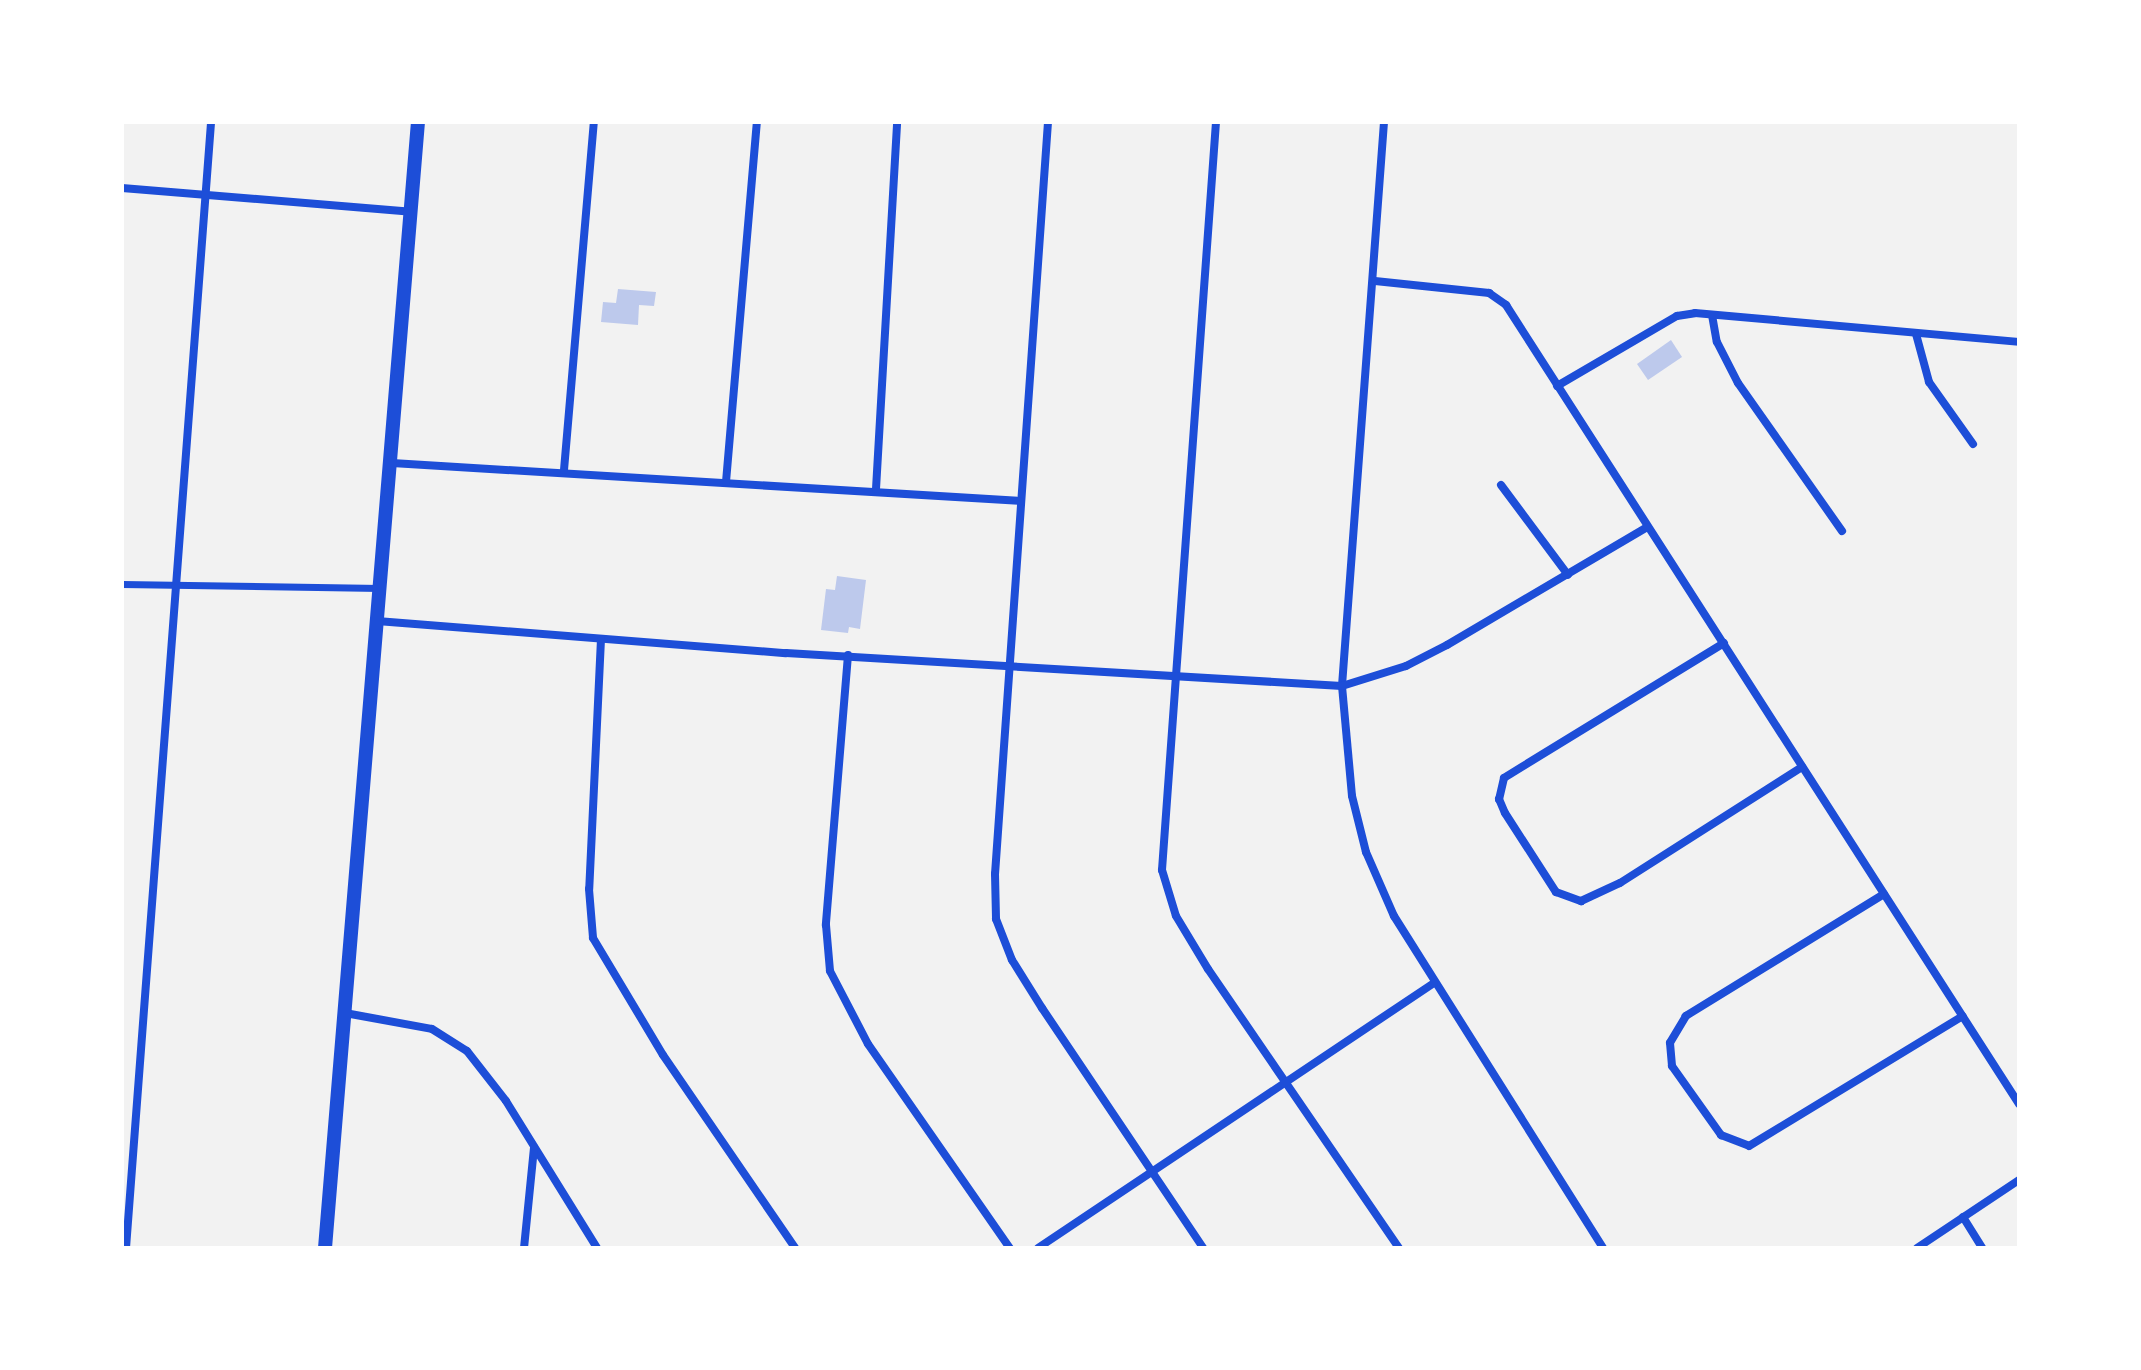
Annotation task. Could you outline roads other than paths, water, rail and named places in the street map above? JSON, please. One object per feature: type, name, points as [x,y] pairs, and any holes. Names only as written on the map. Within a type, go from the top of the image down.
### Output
[{"type":"street","points":[[126,1248],[211,122]]},
{"type":"street","points":[[325,1248],[418,122]]},
{"type":"street","points":[[564,470],[594,122]]},
{"type":"street","points":[[726,482],[757,122]]},
{"type":"street","points":[[876,489],[897,122]]},
{"type":"street","points":[[1048,122],[995,874],[996,919],[1034,995],[1203,1248]]},
{"type":"street","points":[[1216,122],[1161,828],[1166,895],[1208,969],[1399,1248]]},
{"type":"street","points":[[1384,122],[1375,281],[1342,686],[1347,761],[1366,852],[1394,916],[1603,1248]]},
{"type":"street","points":[[122,188],[411,212]]},
{"type":"street","points":[[1375,281],[1489,293],[1499,298],[2019,1104]]},
{"type":"street","points":[[1557,386],[1677,316],[1712,315],[2019,342]]},
{"type":"street","points":[[1712,315],[1717,342],[1731,371],[1842,531]]},
{"type":"street","points":[[1916,334],[1929,382],[1973,444]]},
{"type":"street","points":[[392,463],[564,470],[1020,501]]},
{"type":"street","points":[[1501,485],[1568,575]]},
{"type":"street","points":[[377,621],[601,639],[1342,686],[1406,666],[1647,527]]},
{"type":"street","points":[[122,584],[381,588]]},
{"type":"street","points":[[601,639],[589,889],[593,938],[663,1055],[795,1248]]},
{"type":"street","points":[[1724,643],[1504,778],[1499,799],[1505,813],[1556,892],[1581,901],[1620,883],[1802,767]]},
{"type":"street","points":[[848,655],[826,925],[830,971],[868,1044],[1010,1248]]},
{"type":"street","points":[[1884,894],[1686,1016],[1670,1043],[1672,1066],[1721,1135],[1749,1146],[1963,1016]]},
{"type":"street","points":[[1038,1248],[1434,983]]},
{"type":"street","points":[[345,1013],[432,1029],[454,1039],[492,1082],[597,1248]]},
{"type":"street","points":[[524,1248],[534,1147]]},
{"type":"street","points":[[1917,1248],[2019,1180]]},
{"type":"street","points":[[1963,1217],[1982,1248]]}]
